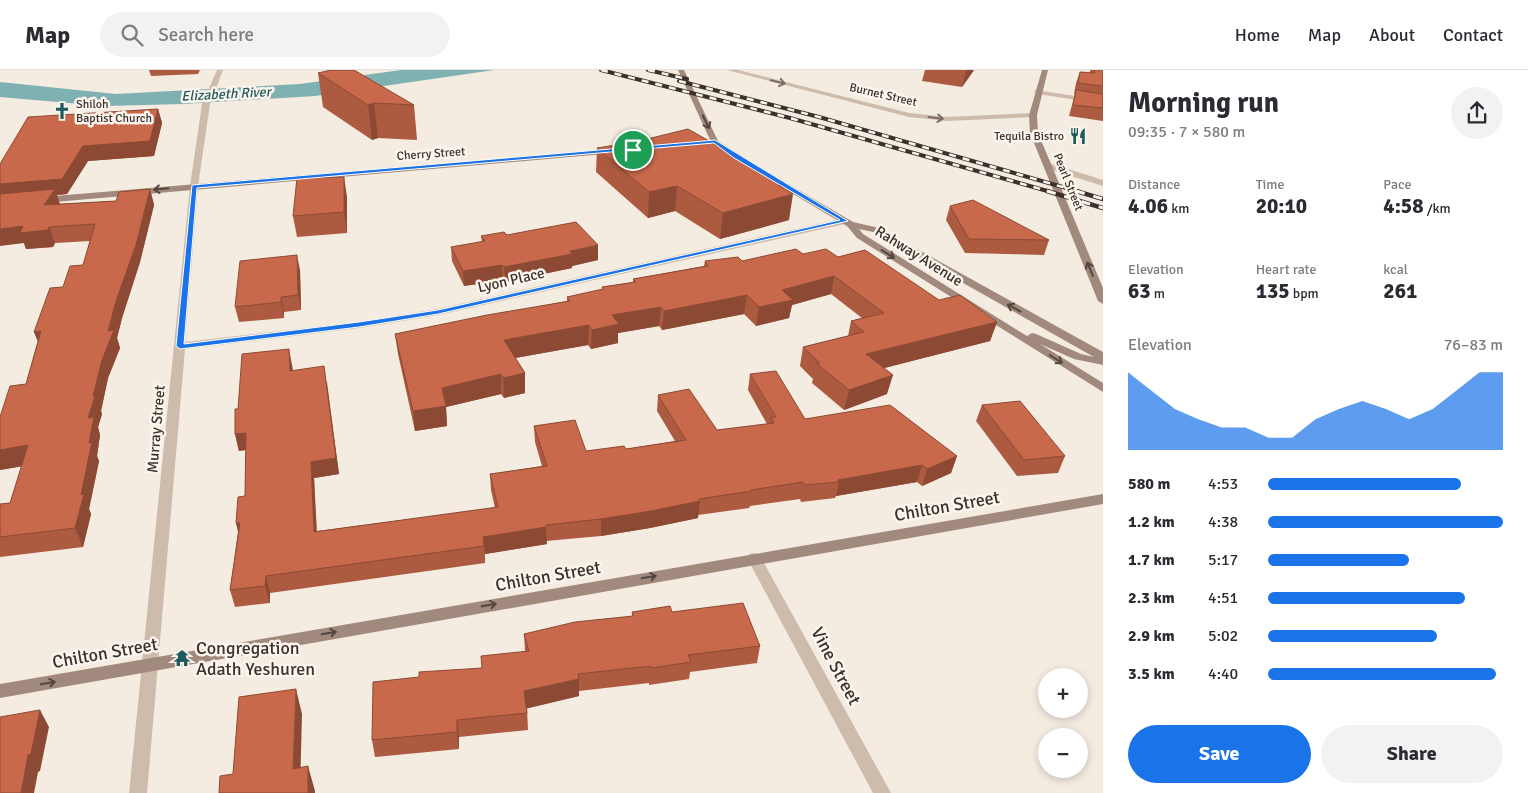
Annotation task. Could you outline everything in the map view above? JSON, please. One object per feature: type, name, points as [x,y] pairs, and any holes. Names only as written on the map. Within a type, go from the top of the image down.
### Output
[{"type":"main road","name":"Rahway Avenue","points":[[681,70],[711,142],[848,223],[876,230],[1103,357]]},
{"type":"main road","name":"Pearl Street","points":[[1045,70],[1033,115],[1034,133],[1103,301]]},
{"type":"main road","name":"Cherry Street","points":[[29,202],[194,186],[624,150]]},
{"type":"main road","name":"Rahway Avenue","points":[[848,223],[860,236],[1103,388]]},
{"type":"main road","points":[[972,307],[1078,358],[1103,362]]},
{"type":"main road","name":"Chilton Street","points":[[0,692],[150,664],[1103,498]]},
{"type":"street","name":"Murray Street","points":[[138,793],[194,186],[206,104],[220,70]]},
{"type":"street","name":"Burnet Street","points":[[730,70],[909,115],[946,119],[1033,115]]},
{"type":"street","points":[[1038,92],[1103,102]]},
{"type":"street","points":[[1049,166],[1103,182]]},
{"type":"street","name":"Lyon Place","points":[[180,346],[359,324],[438,312],[848,223]]},
{"type":"street","name":"Vine Street","points":[[754,558],[882,793]]},
{"type":"water","name":"Elizabeth River","points":[[401,70],[494,70],[315,96],[184,104],[104,106],[0,97],[0,82],[116,94],[300,84]]},
{"type":"building","points":[[331,70],[354,70],[414,105],[374,103],[368,105],[318,73]]},
{"type":"building","points":[[1094,70],[1103,70],[1103,86],[1078,83],[1080,72],[1095,73]]},
{"type":"building","points":[[1076,90],[1103,94],[1103,108],[1073,105]]},
{"type":"building","points":[[158,109],[150,141],[83,146],[62,179],[0,184],[0,164],[28,117]]},
{"type":"building","points":[[688,129],[784,183],[778,185],[793,194],[723,213],[677,186],[649,192],[597,148],[635,142]]},
{"type":"building","points":[[344,177],[344,212],[293,216],[297,178]]},
{"type":"building","points":[[55,189],[44,205],[116,201],[119,192],[150,189],[136,245],[116,301],[108,331],[114,330],[102,360],[93,396],[95,396],[88,418],[94,417],[89,443],[92,442],[81,495],[84,494],[75,528],[0,537],[0,504],[10,503],[28,445],[0,450],[0,417],[10,386],[26,384],[41,331],[34,332],[50,288],[63,287],[70,266],[83,265],[95,224],[49,227],[48,230],[20,233],[23,226],[0,229],[0,194]]},
{"type":"building","points":[[973,200],[1049,240],[969,239],[950,206]]},
{"type":"building","points":[[576,222],[598,245],[570,251],[572,254],[504,267],[502,265],[463,271],[451,247],[485,241],[481,236],[504,232],[507,235]]},
{"type":"building","points":[[796,249],[803,254],[826,249],[838,257],[865,250],[939,300],[960,295],[997,322],[866,354],[893,375],[849,390],[816,363],[820,363],[803,347],[864,332],[851,321],[884,313],[834,276],[782,290],[793,300],[759,307],[747,295],[664,311],[661,307],[612,315],[619,324],[592,330],[589,325],[504,340],[525,373],[503,378],[501,374],[442,388],[446,406],[413,411],[395,334],[487,315],[570,301],[567,297],[603,289],[602,287],[636,282],[633,279],[708,266],[705,261],[738,257],[742,261]]},
{"type":"building","points":[[297,255],[298,295],[281,297],[281,302],[235,307],[240,261]]},
{"type":"building","points":[[289,349],[290,371],[324,366],[336,458],[311,462],[314,532],[498,507],[490,474],[547,466],[534,426],[575,420],[586,451],[624,446],[626,449],[686,440],[658,395],[689,389],[717,430],[774,423],[771,417],[776,417],[750,374],[776,371],[805,419],[890,405],[957,456],[927,469],[922,465],[838,480],[839,482],[805,485],[803,482],[699,499],[700,501],[651,511],[546,525],[546,527],[483,537],[484,546],[266,576],[265,586],[230,590],[240,523],[236,523],[238,497],[245,496],[246,433],[235,434],[235,409],[238,409],[242,354]]},
{"type":"building","points":[[1020,401],[1065,456],[1024,460],[982,405]]},
{"type":"building","points":[[743,603],[760,646],[688,655],[691,662],[651,668],[651,666],[578,674],[579,679],[524,691],[527,713],[457,720],[457,732],[372,740],[373,682],[419,677],[419,672],[482,668],[481,656],[529,651],[524,634],[575,622],[633,616],[632,612],[670,606],[672,612]]},
{"type":"building","points":[[296,689],[293,769],[308,766],[308,793],[219,793],[220,776],[233,774],[239,697]]},
{"type":"building","points":[[40,710],[31,754],[28,755],[21,793],[0,793],[0,717]]},
{"type":"railway","points":[[601,70],[790,118],[1051,192]]},
{"type":"railway","points":[[648,70],[687,79]]},
{"type":"railway","points":[[679,81],[819,117],[1080,192]]},
{"type":"railway","points":[[1047,191],[1103,208]]},
{"type":"railway","points":[[1076,191],[1103,199]]},
{"type":"place","name":"Shiloh Baptist Church","points":[[62,111]]},
{"type":"place","name":"Tequila Bistro","points":[[1078,136]]},
{"type":"place","name":"Congregation Adath Yeshuren","points":[[182,658]]},
{"type":"route","points":[[715,142],[736,157],[845,221],[438,312],[359,324],[180,346],[194,186],[633,150],[715,142]]}]
